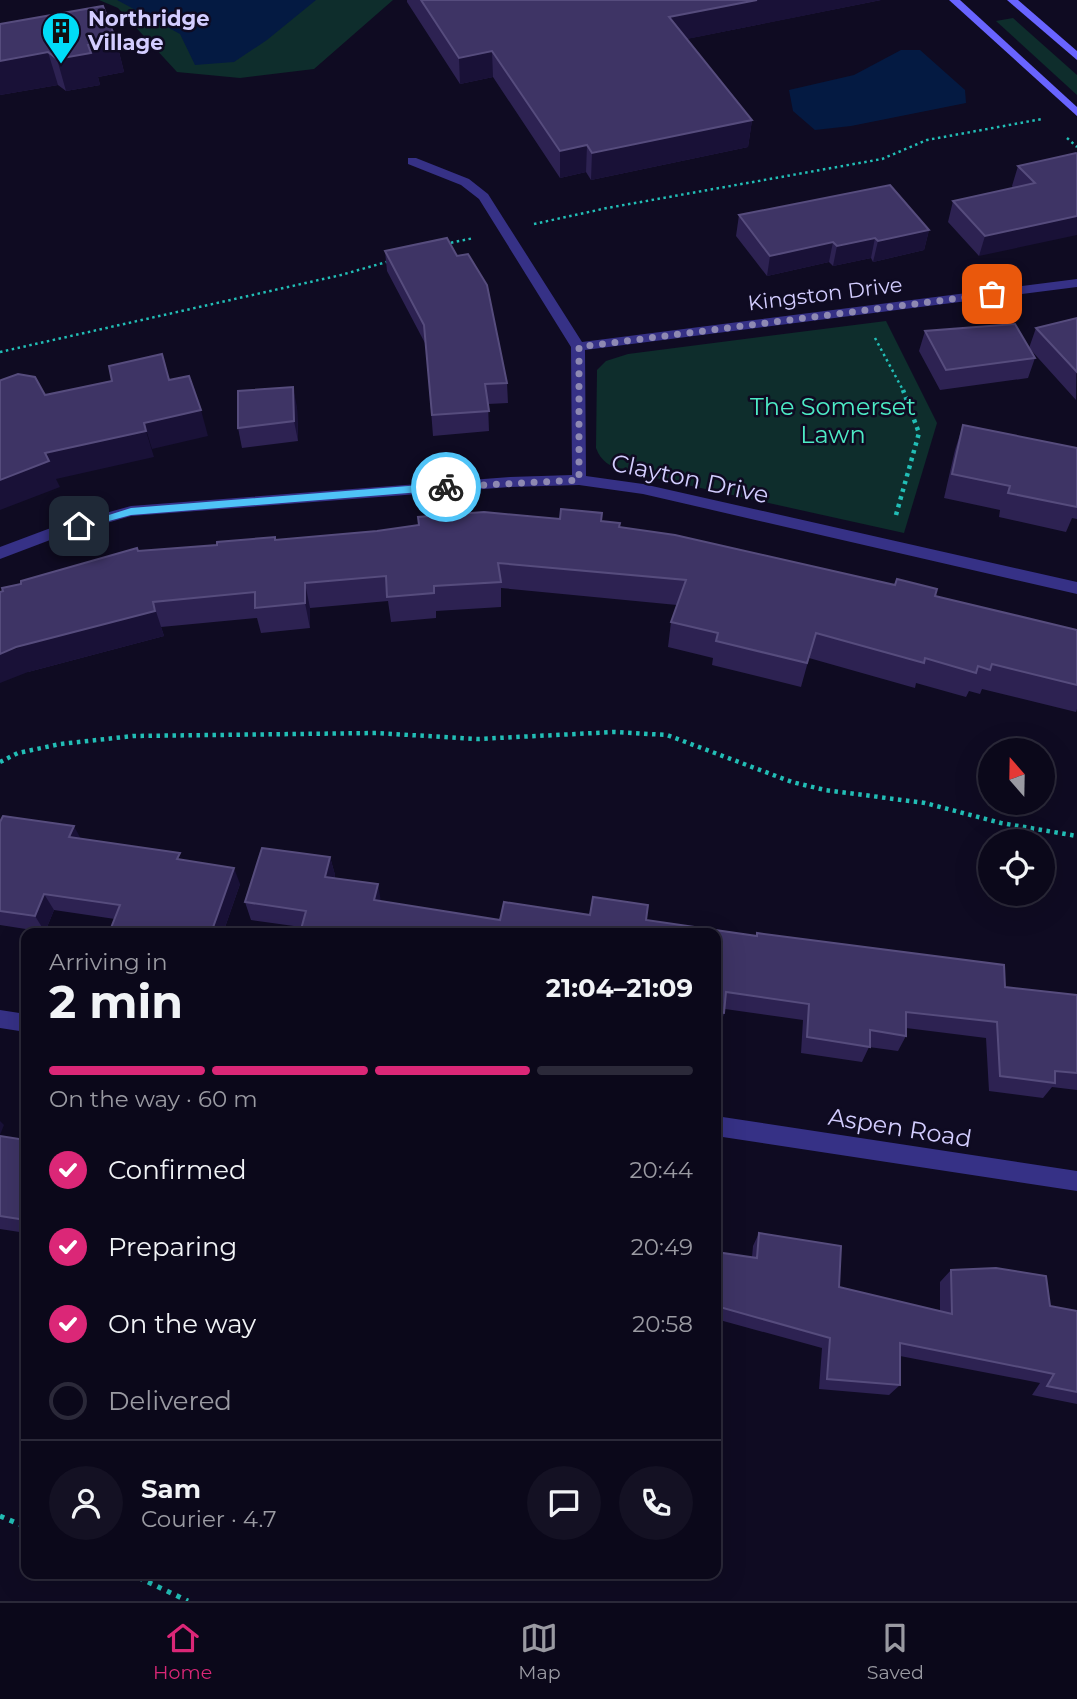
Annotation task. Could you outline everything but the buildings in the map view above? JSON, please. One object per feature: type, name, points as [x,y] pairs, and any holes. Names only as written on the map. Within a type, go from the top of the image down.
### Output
[{"type":"main road","points":[[956,0],[1077,113]]},
{"type":"main road","points":[[1012,0],[1077,57]]},
{"type":"street","points":[[412,160],[465,182],[484,197],[579,347],[579,480]]},
{"type":"street","name":"Kingston Drive","points":[[579,347],[1077,283]]},
{"type":"street","name":"Clayton Drive","points":[[0,552],[53,533],[131,511],[510,482],[579,480],[643,489],[1077,588]]},
{"type":"street","points":[[0,1019],[21,1022]]},
{"type":"street","name":"Aspen Road","points":[[721,1127],[1077,1181]]},
{"type":"path","points":[[873,335],[910,404],[919,433],[895,516]]},
{"type":"path","points":[[0,762],[18,753],[60,744],[133,736],[283,736],[346,732],[490,738],[614,732],[667,735],[792,782],[825,790],[925,803],[1001,823],[1077,836]]},
{"type":"path","points":[[0,1516],[21,1525]]},
{"type":"path","points":[[142,1579],[187,1601]]},
{"type":"green space","points":[[99,0],[393,0],[314,69],[240,78],[177,72],[118,8]]},
{"type":"green space","points":[[1013,18],[1077,75],[1077,95],[996,21]]},
{"type":"green space","name":"The Somerset Lawn","points":[[886,321],[937,423],[904,533],[624,471],[607,463],[598,453],[597,370],[606,361],[628,354]]},
{"type":"water","points":[[117,0],[316,0],[267,40],[234,62],[195,65],[180,34]]},
{"type":"water","points":[[901,50],[920,50],[965,90],[966,103],[851,126],[815,130],[793,111],[789,90],[854,75]]},
{"type":"way so far","points":[[446,487],[579,480],[579,347],[992,294]]},
{"type":"place","name":"Northridge Village","points":[[61,65]]},
{"type":"route","points":[[79,526],[131,511],[446,487]]}]
